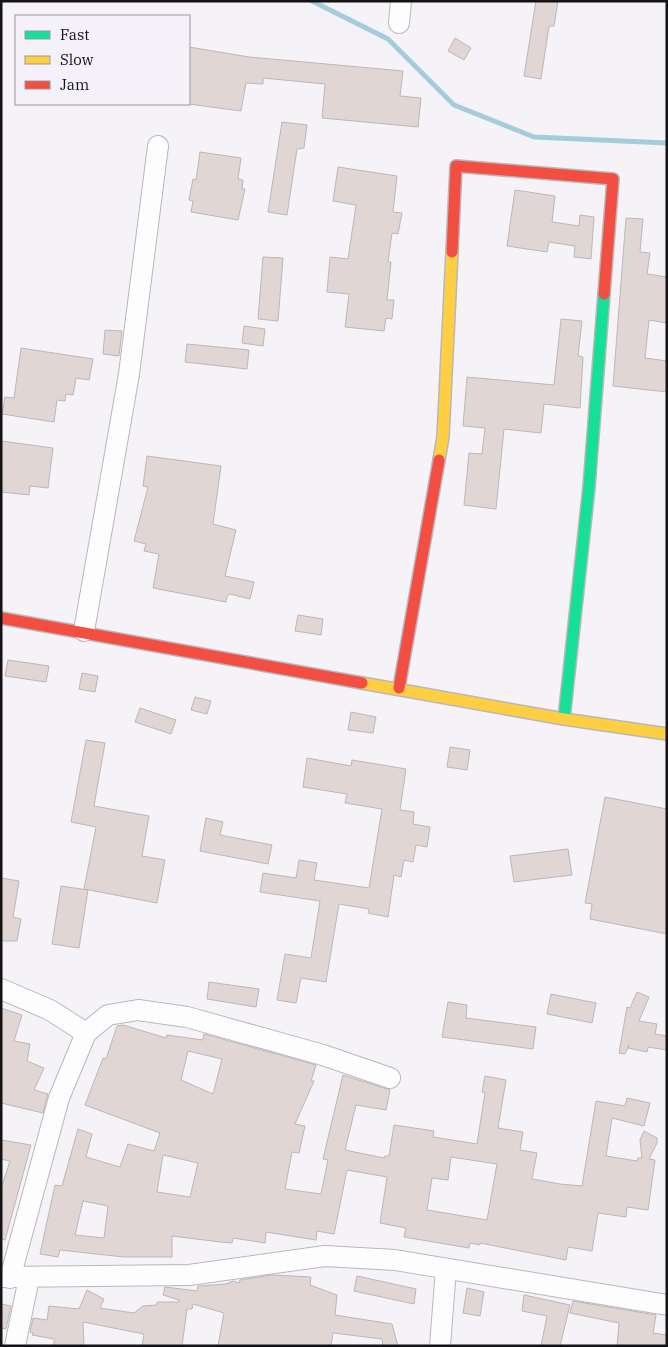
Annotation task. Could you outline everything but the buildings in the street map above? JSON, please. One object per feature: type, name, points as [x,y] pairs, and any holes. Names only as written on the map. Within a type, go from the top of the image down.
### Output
[{"type":"street","points":[[400,24],[401,1]]},
{"type":"street","points":[[84,631],[129,374],[158,146]]},
{"type":"street","points":[[399,688],[443,437],[456,166],[614,179],[589,487],[564,718]]},
{"type":"street","points":[[1,618],[84,631],[564,718],[667,734]]},
{"type":"street","points":[[1,989],[50,1010],[86,1033]]},
{"type":"street","points":[[15,1346],[13,1278],[59,1098],[86,1033],[108,1015],[138,1010],[187,1017],[322,1055],[390,1078]]},
{"type":"street","points":[[13,1278],[189,1275],[325,1256],[395,1260],[667,1305]]},
{"type":"street","points":[[440,1346],[446,1269]]},
{"type":"waterway","points":[[312,1],[388,39],[454,105],[534,137],[667,143]]},
{"type":"traffic: fast","points":[[564,719],[589,487],[604,294]]},
{"type":"traffic: slow","points":[[439,460],[443,437],[452,252]]},
{"type":"traffic: slow","points":[[362,683],[564,719],[667,734]]},
{"type":"traffic: jam","points":[[452,252],[456,166],[613,179],[604,294]]},
{"type":"traffic: jam","points":[[399,688],[439,460]]},
{"type":"traffic: jam","points":[[1,618],[362,683]]}]
